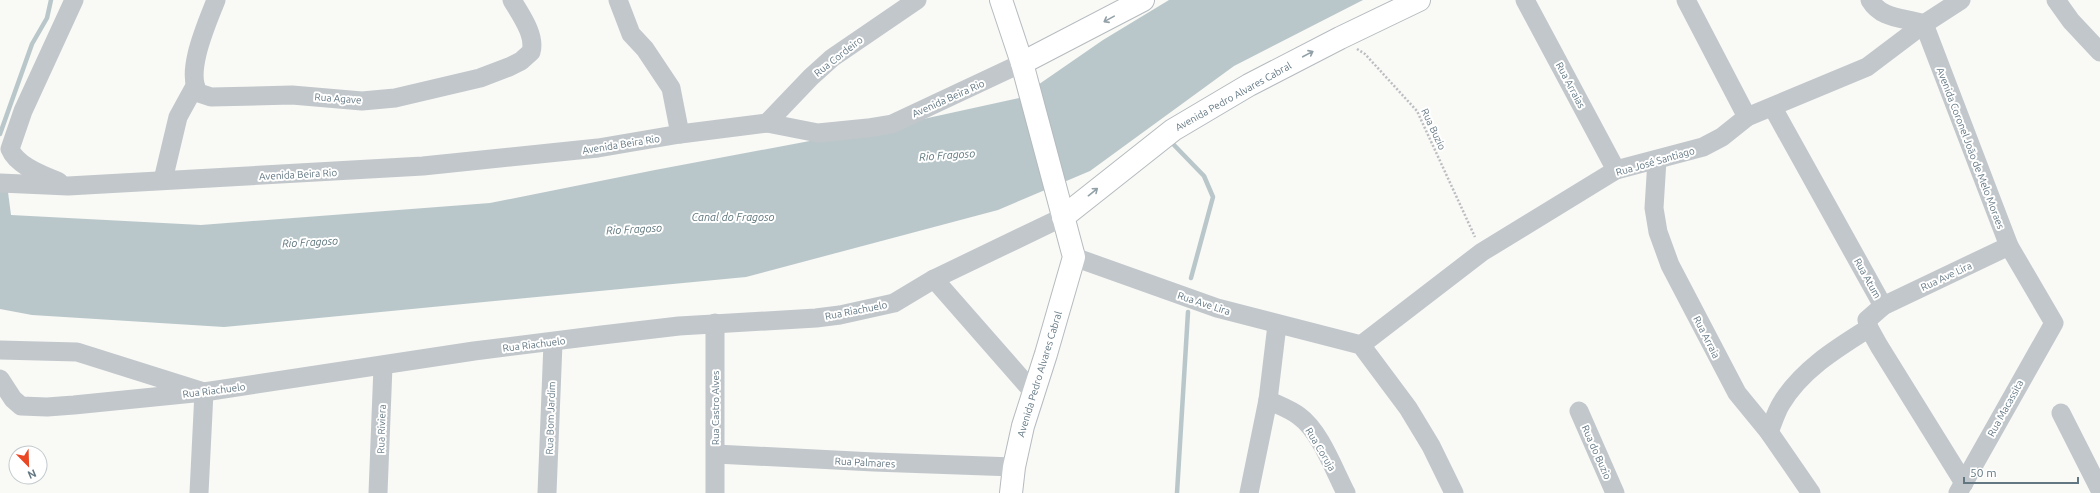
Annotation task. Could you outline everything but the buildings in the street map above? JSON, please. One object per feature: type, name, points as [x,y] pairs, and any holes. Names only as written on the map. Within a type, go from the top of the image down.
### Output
[{"type":"main road","points":[[1001,0],[1024,73],[1074,257]]},
{"type":"main road","name":"Avenida Beira Rio","points":[[1024,73],[1143,0]]},
{"type":"main road","name":"Avenida Pedro Alvares Cabral","points":[[1061,211],[1173,130],[1249,85],[1340,38],[1419,0]]},
{"type":"main road","name":"Avenida Pedro Alvares Cabral","points":[[1012,493],[1014,467],[1023,426],[1074,257]]},
{"type":"street","name":"Avenida Beira Rio","points":[[68,186],[23,164],[13,156],[10,149],[24,111],[74,0]]},
{"type":"street","points":[[163,180],[178,117],[195,86],[194,74],[197,54],[216,0]]},
{"type":"street","name":"Rua Agave","points":[[195,86],[199,93],[212,97],[279,95],[362,101],[395,98],[480,78],[522,61],[530,55],[532,46],[530,36],[512,0]]},
{"type":"street","points":[[618,0],[631,34],[645,49],[671,88],[680,134]]},
{"type":"street","name":"Rua Cordeiro","points":[[768,123],[810,77],[832,58],[918,0]]},
{"type":"street","name":"Rua Arraias","points":[[1525,0],[1616,170]]},
{"type":"street","points":[[1686,0],[1747,117]]},
{"type":"street","points":[[1870,0],[1875,8],[1882,13],[1896,18],[1924,24]]},
{"type":"street","name":"Rua José Santiago","points":[[1361,345],[1482,252],[1616,170],[1691,151],[1714,142],[1747,117],[1773,108],[1867,68],[1924,24],[1961,0]]},
{"type":"street","points":[[2056,0],[2071,21],[2100,52]]},
{"type":"street","name":"Avenida Coronel João de Melo Moraes","points":[[1924,24],[2009,246],[2054,323]]},
{"type":"street","name":"Avenida Beira Rio","points":[[4,183],[68,186],[348,171],[485,161],[598,148],[680,134],[768,123],[818,133],[868,128],[892,124],[1024,73]]},
{"type":"street","name":"Rua Atum","points":[[1773,108],[1883,306],[1867,320],[1869,328]]},
{"type":"street","name":"Rua Arraia","points":[[1657,160],[1654,208],[1658,232],[1670,265],[1728,380],[1769,432],[1812,493]]},
{"type":"street","name":"Rua Riachuelo","points":[[0,379],[17,404],[27,407],[74,405],[204,392],[474,351],[552,343],[602,335],[715,323],[816,318],[894,303],[934,279],[1061,211]]},
{"type":"street","name":"Rua Ave Lira","points":[[1883,306],[2009,246]]},
{"type":"street","name":"Rua Ave Lira","points":[[1074,257],[1189,299],[1277,325],[1361,345]]},
{"type":"street","points":[[934,279],[1034,393]]},
{"type":"street","name":"Rua Castro Alves","points":[[715,323],[715,493]]},
{"type":"street","name":"Rua Macassita","points":[[1961,488],[2054,323]]},
{"type":"street","points":[[1249,493],[1268,400],[1277,325]]},
{"type":"street","points":[[1769,432],[1781,404],[1798,382],[1832,352],[1869,328],[1961,488]]},
{"type":"street","name":"Rua Bom Jardim","points":[[547,493],[552,343]]},
{"type":"street","points":[[1361,345],[1408,408],[1431,446],[1454,493]]},
{"type":"street","points":[[0,350],[77,352],[204,392],[199,493]]},
{"type":"street","name":"Rua Riviera","points":[[378,493],[383,366]]},
{"type":"street","name":"Rua Coruja","points":[[1268,400],[1300,416],[1320,443],[1346,493]]},
{"type":"street","name":"Rua do Buzio","points":[[1579,411],[1612,492]]},
{"type":"street","points":[[2061,413],[2100,490]]},
{"type":"street","name":"Rua Palmares","points":[[716,454],[1014,467]]},
{"type":"path","name":"Rua Buzio","points":[[1340,38],[1365,54],[1417,110],[1482,252]]},
{"type":"water","name":"Canal do Fragoso","points":[[1169,0],[1363,0],[1234,66],[1090,171],[998,210],[746,277],[224,327],[32,315],[0,309],[0,192],[8,192],[11,215],[201,225],[490,203],[905,123],[1019,98],[1103,40]]},
{"type":"waterway","points":[[0,134],[32,44],[47,18],[51,0]]},
{"type":"waterway","points":[[1174,145],[1204,176],[1213,197],[1191,278]]},
{"type":"waterway","points":[[1177,493],[1188,312]]},
{"type":"water label","name":"Rio Fragoso","points":[[947,155]]},
{"type":"water label","name":"Rio Fragoso","points":[[634,229]]},
{"type":"water label","name":"Rio Fragoso","points":[[310,242]]}]
